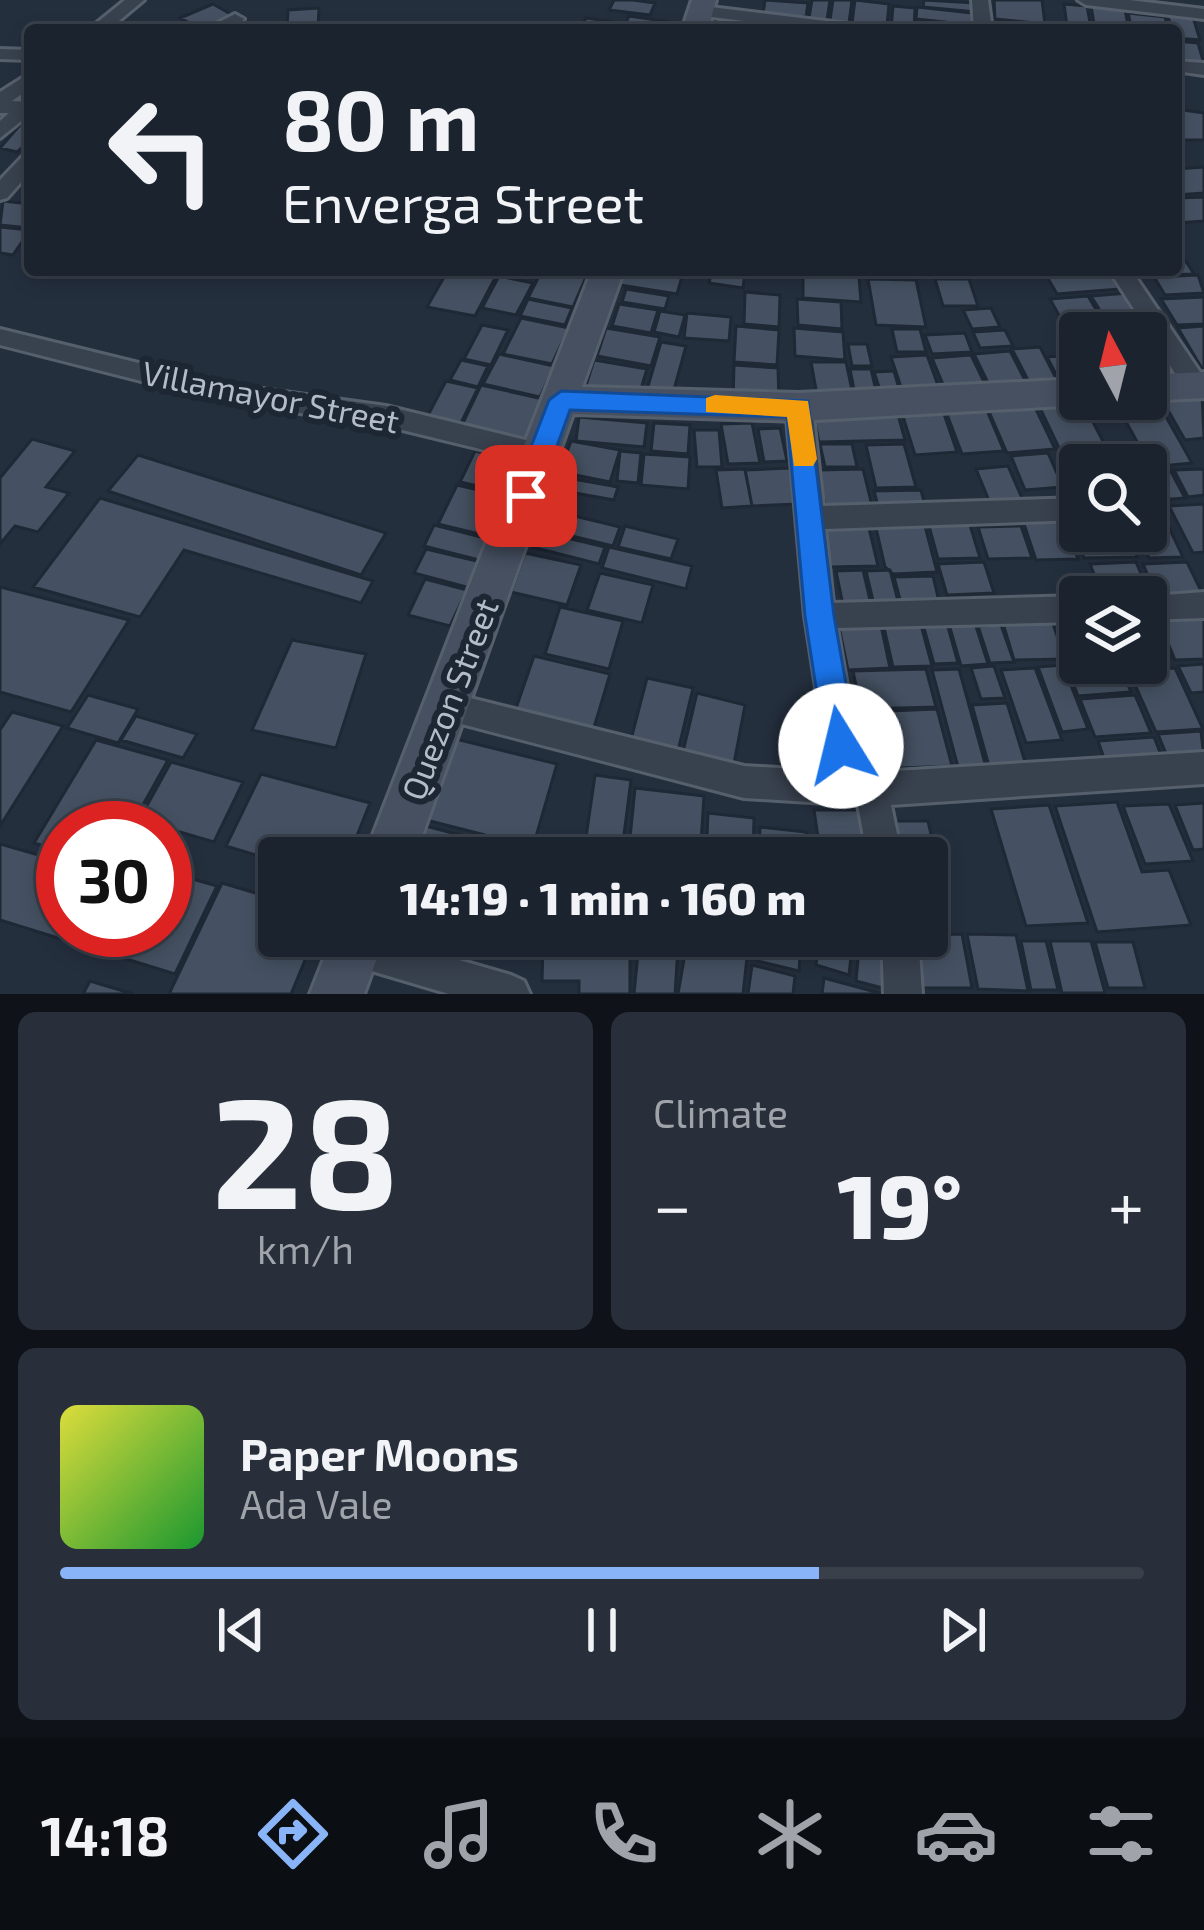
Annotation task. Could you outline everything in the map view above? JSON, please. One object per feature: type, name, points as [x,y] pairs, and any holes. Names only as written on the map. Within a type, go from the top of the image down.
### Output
[{"type":"main road","name":"Quezon Street","points":[[397,837],[606,276]]},
{"type":"main road","points":[[1167,387],[1200,385]]},
{"type":"main road","points":[[561,400],[799,407],[1059,393]]},
{"type":"street","points":[[105,24],[136,0]]},
{"type":"street","points":[[1086,0],[1204,14]]},
{"type":"street","points":[[701,14],[799,24]]},
{"type":"street","points":[[226,24],[236,19]]},
{"type":"street","points":[[0,104],[24,84]]},
{"type":"street","points":[[0,132],[24,109]]},
{"type":"street","points":[[0,193],[24,167]]},
{"type":"street","points":[[1124,276],[1200,385]]},
{"type":"street","name":"Villamayor Street","points":[[0,338],[220,392],[386,416],[542,454]]},
{"type":"street","points":[[799,407],[820,616],[860,790],[877,837]]},
{"type":"street","points":[[809,518],[1059,510]]},
{"type":"street","points":[[1167,606],[1204,605]]},
{"type":"street","points":[[820,616],[1059,610]]},
{"type":"street","points":[[446,707],[744,782],[860,790],[1204,768]]},
{"type":"street","points":[[901,957],[903,994]]},
{"type":"street","points":[[350,959],[511,994]]},
{"type":"building","points":[[614,0],[655,3],[650,15],[609,10]]},
{"type":"building","points":[[765,0],[808,3],[806,17],[763,14]]},
{"type":"building","points":[[812,0],[830,0],[827,20],[809,18]]},
{"type":"building","points":[[833,0],[852,0],[849,23],[830,20]]},
{"type":"building","points":[[855,0],[889,4],[887,24],[852,23]]},
{"type":"building","points":[[924,0],[976,3],[976,12],[923,7]]},
{"type":"building","points":[[994,0],[1042,0],[1045,24],[995,19]]},
{"type":"building","points":[[213,4],[234,16],[216,24],[192,24],[180,18]]},
{"type":"building","points":[[1064,4],[1087,6],[1090,24],[1067,24]]},
{"type":"building","points":[[893,6],[915,8],[914,24],[891,24]]},
{"type":"building","points":[[1091,6],[1125,10],[1128,24],[1094,24]]},
{"type":"building","points":[[917,7],[972,13],[972,24],[916,19]]},
{"type":"building","points":[[319,8],[318,24],[287,24],[288,10]]},
{"type":"building","points":[[1128,13],[1165,17],[1167,24],[1131,24]]},
{"type":"building","points":[[718,15],[765,22],[764,24],[715,24]]},
{"type":"building","points":[[1167,15],[1193,17],[1200,40],[1182,38],[1182,24],[1171,24]]},
{"type":"building","points":[[629,16],[684,24],[625,24]]},
{"type":"building","points":[[586,18],[622,23],[621,24],[583,24]]},
{"type":"building","points":[[1182,42],[1198,43],[1204,64],[1182,61]]},
{"type":"building","points":[[1182,110],[1204,113],[1204,140],[1182,140]]},
{"type":"building","points":[[24,126],[24,146],[17,152],[0,148]]},
{"type":"building","points":[[1204,167],[1204,193],[1182,195],[1182,169]]},
{"type":"building","points":[[1204,197],[1204,221],[1182,223],[1182,198]]},
{"type":"building","points":[[3,201],[24,203],[24,227],[0,225]]},
{"type":"building","points":[[0,227],[24,229],[24,239],[13,255],[0,253]]},
{"type":"building","points":[[1183,257],[1194,274],[1182,274]]},
{"type":"building","points":[[1198,275],[1204,293],[1165,295],[1154,277],[1182,276]]},
{"type":"building","points":[[445,276],[495,278],[475,316],[427,307]]},
{"type":"building","points":[[499,276],[533,283],[516,315],[482,308]]},
{"type":"building","points":[[539,276],[586,276],[573,307],[528,298]]},
{"type":"building","points":[[623,276],[682,276],[677,294],[620,285]]},
{"type":"building","points":[[711,276],[745,276],[743,288],[709,283]]},
{"type":"building","points":[[803,276],[859,277],[861,302],[803,298]]},
{"type":"building","points":[[1046,276],[1112,276],[1120,289],[1057,294]]},
{"type":"building","points":[[868,279],[916,280],[926,327],[876,325]]},
{"type":"building","points":[[935,279],[969,279],[978,306],[943,306]]},
{"type":"building","points":[[626,289],[669,296],[665,309],[622,302]]},
{"type":"building","points":[[745,292],[780,295],[779,327],[744,324]]},
{"type":"building","points":[[1128,293],[1140,312],[1101,312],[1091,296]]},
{"type":"building","points":[[1088,296],[1098,312],[1059,316],[1050,299]]},
{"type":"building","points":[[1204,297],[1204,324],[1177,325],[1161,299]]},
{"type":"building","points":[[528,299],[572,308],[565,325],[520,316]]},
{"type":"building","points":[[797,299],[841,302],[842,329],[798,325]]},
{"type":"building","points":[[619,304],[658,310],[651,333],[612,326]]},
{"type":"building","points":[[991,308],[1000,327],[972,329],[963,310]]},
{"type":"building","points":[[660,311],[685,315],[679,337],[654,332]]},
{"type":"building","points":[[687,313],[731,317],[729,341],[684,338]]},
{"type":"building","points":[[521,318],[569,328],[552,364],[503,354]]},
{"type":"building","points":[[482,325],[508,330],[491,365],[464,359]]},
{"type":"building","points":[[736,326],[779,330],[777,365],[734,362]]},
{"type":"building","points":[[1204,326],[1204,372],[1178,328]]},
{"type":"building","points":[[606,328],[660,337],[651,366],[597,356]]},
{"type":"building","points":[[794,328],[843,332],[845,360],[795,356]]},
{"type":"building","points":[[892,329],[920,329],[926,352],[897,352]]},
{"type":"building","points":[[1005,330],[1013,346],[980,348],[973,332]]},
{"type":"building","points":[[965,333],[972,352],[932,354],[925,335]]},
{"type":"building","points":[[661,342],[686,346],[672,397],[646,393]]},
{"type":"building","points":[[848,344],[867,344],[872,366],[852,366]]},
{"type":"building","points":[[1040,347],[1059,384],[1031,386],[1012,349]]},
{"type":"building","points":[[1010,351],[1028,386],[991,389],[974,354]]},
{"type":"building","points":[[499,354],[554,366],[540,397],[483,384]]},
{"type":"building","points":[[927,355],[940,391],[903,393],[891,357]]},
{"type":"building","points":[[971,355],[988,390],[947,394],[932,358]]},
{"type":"building","points":[[1059,356],[1059,380],[1047,357]]},
{"type":"building","points":[[461,360],[488,366],[478,387],[450,380]]},
{"type":"building","points":[[594,360],[647,369],[637,402],[584,392]]},
{"type":"building","points":[[811,362],[846,362],[853,395],[817,395]]},
{"type":"building","points":[[734,365],[778,368],[779,404],[733,401]]},
{"type":"building","points":[[850,369],[871,369],[877,395],[855,395]]},
{"type":"building","points":[[894,371],[900,392],[881,393],[874,372]]},
{"type":"building","points":[[446,381],[478,388],[460,425],[427,417]]},
{"type":"building","points":[[481,385],[543,399],[524,442],[461,427]]},
{"type":"building","points":[[1202,395],[1204,438],[1185,440],[1167,408],[1167,398]]},
{"type":"building","points":[[1033,403],[1055,449],[1007,453],[987,407]]},
{"type":"building","points":[[1059,403],[1059,420],[1092,420],[1104,444],[1059,444],[1059,448],[1038,404]]},
{"type":"building","points":[[985,406],[1004,451],[962,454],[945,409]]},
{"type":"building","points":[[942,408],[957,452],[915,455],[901,410]]},
{"type":"building","points":[[897,411],[905,440],[819,442],[813,413]]},
{"type":"building","points":[[579,417],[647,423],[644,447],[576,441]]},
{"type":"building","points":[[1167,418],[1192,463],[1167,465],[1167,444],[1138,444],[1125,420]]},
{"type":"building","points":[[654,423],[690,425],[688,454],[651,451]]},
{"type":"building","points":[[752,423],[760,463],[728,464],[721,424]]},
{"type":"building","points":[[780,428],[787,461],[764,462],[758,429]]},
{"type":"building","points":[[694,430],[719,430],[722,467],[697,467]]},
{"type":"building","points":[[32,439],[75,451],[46,487],[69,493],[38,532],[15,526],[0,544],[0,478]]},
{"type":"building","points":[[571,441],[620,450],[610,482],[560,472]]},
{"type":"building","points":[[820,444],[852,444],[857,467],[825,467]]},
{"type":"building","points":[[904,444],[916,487],[876,488],[866,445]]},
{"type":"building","points":[[475,451],[516,461],[503,492],[460,482]]},
{"type":"building","points":[[620,451],[641,453],[638,483],[617,481]]},
{"type":"building","points":[[1048,453],[1059,487],[1025,490],[1011,456]]},
{"type":"building","points":[[644,454],[690,457],[688,489],[641,485]]},
{"type":"building","points":[[138,455],[386,533],[361,575],[108,491]]},
{"type":"building","points":[[1008,466],[1025,505],[992,508],[976,469]]},
{"type":"building","points":[[790,468],[798,504],[752,506],[745,470]]},
{"type":"building","points":[[1169,468],[1185,498],[1167,499]]},
{"type":"building","points":[[745,469],[752,506],[722,508],[716,470]]},
{"type":"building","points":[[863,469],[873,510],[826,511],[818,470]]},
{"type":"building","points":[[1204,469],[1204,495],[1188,497],[1174,470]]},
{"type":"building","points":[[568,478],[618,487],[614,500],[564,491]]},
{"type":"building","points":[[457,485],[500,495],[483,535],[438,524]]},
{"type":"building","points":[[921,490],[926,509],[879,510],[874,491]]},
{"type":"building","points":[[100,498],[373,581],[361,603],[184,550],[140,617],[33,587]]},
{"type":"building","points":[[1204,504],[1204,552],[1193,553],[1169,506]]},
{"type":"building","points":[[546,509],[620,527],[613,546],[539,528]]},
{"type":"building","points":[[1059,520],[1059,552],[1075,552],[1078,559],[1036,560],[1023,521]]},
{"type":"building","points":[[1167,523],[1183,557],[1149,558],[1146,552],[1167,552]]},
{"type":"building","points":[[868,524],[878,566],[830,567],[822,526]]},
{"type":"building","points":[[434,525],[489,539],[479,560],[424,546]]},
{"type":"building","points":[[970,525],[980,558],[938,559],[929,526]]},
{"type":"building","points":[[625,526],[678,539],[671,559],[618,547]]},
{"type":"building","points":[[925,526],[937,572],[893,574],[885,567],[876,528]]},
{"type":"building","points":[[1021,526],[1032,558],[988,559],[978,527]]},
{"type":"building","points":[[538,531],[605,547],[599,564],[532,547]]},
{"type":"building","points":[[609,547],[692,566],[686,589],[602,568]]},
{"type":"building","points":[[426,549],[481,562],[470,588],[414,573]]},
{"type":"building","points":[[1082,552],[1135,552],[1137,557],[1084,558]]},
{"type":"building","points":[[525,553],[581,565],[567,605],[511,592]]},
{"type":"building","points":[[984,562],[994,593],[947,595],[938,564]]},
{"type":"building","points":[[1136,562],[1142,576],[1095,576],[1090,564]]},
{"type":"building","points":[[1187,562],[1204,597],[1167,599],[1167,576],[1148,576],[1143,564]]},
{"type":"building","points":[[863,570],[872,609],[844,610],[836,571]]},
{"type":"building","points":[[890,570],[900,609],[875,609],[866,571]]},
{"type":"building","points":[[600,573],[653,585],[642,623],[587,610]]},
{"type":"building","points":[[933,576],[940,606],[902,607],[894,577]]},
{"type":"building","points":[[425,579],[467,590],[450,626],[408,615]]},
{"type":"building","points":[[0,587],[129,620],[71,712],[0,692]]},
{"type":"building","points":[[560,607],[623,621],[609,669],[545,654]]},
{"type":"building","points":[[1204,612],[1204,659],[1175,660],[1167,641],[1167,614]]},
{"type":"building","points":[[1051,618],[1059,659],[1014,660],[1002,620]]},
{"type":"building","points":[[946,620],[958,663],[934,664],[922,621]]},
{"type":"building","points":[[974,620],[988,664],[961,666],[948,621]]},
{"type":"building","points":[[880,621],[890,668],[848,670],[838,622]]},
{"type":"building","points":[[920,621],[932,666],[893,667],[883,623]]},
{"type":"building","points":[[1001,625],[1014,662],[990,663],[978,626]]},
{"type":"building","points":[[292,640],[366,654],[336,748],[252,730]]},
{"type":"building","points":[[534,656],[610,674],[592,734],[514,714]]},
{"type":"building","points":[[1204,664],[1204,692],[1191,693],[1178,666]]},
{"type":"building","points":[[1059,665],[1059,684],[1070,684],[1088,729],[1062,732],[1038,667]]},
{"type":"building","points":[[994,666],[1005,698],[981,699],[971,668]]},
{"type":"building","points":[[1035,668],[1062,740],[1026,743],[1001,670]]},
{"type":"building","points":[[1175,668],[1203,729],[1156,732],[1135,684],[1167,684],[1167,669]]},
{"type":"building","points":[[926,669],[936,707],[861,709],[853,671]]},
{"type":"building","points":[[959,669],[986,767],[958,767],[932,670]]},
{"type":"building","points":[[647,678],[693,688],[677,755],[630,743]]},
{"type":"building","points":[[1073,684],[1128,684],[1131,692],[1078,696]]},
{"type":"building","points":[[697,693],[745,705],[733,769],[682,756]]},
{"type":"building","points":[[88,695],[138,709],[118,743],[67,728]]},
{"type":"building","points":[[1135,695],[1151,733],[1095,737],[1080,699]]},
{"type":"building","points":[[1007,703],[1026,765],[989,766],[972,705]]},
{"type":"building","points":[[937,709],[952,766],[875,769],[864,712]]},
{"type":"building","points":[[12,712],[63,726],[0,826],[0,730]]},
{"type":"building","points":[[136,716],[197,734],[183,758],[121,740]]},
{"type":"building","points":[[1201,731],[1204,758],[1169,761],[1158,734]]},
{"type":"building","points":[[1154,737],[1163,760],[1106,764],[1098,741]]},
{"type":"building","points":[[456,739],[557,764],[536,837],[493,837],[426,820]]},
{"type":"building","points":[[96,740],[168,760],[145,801],[59,801]]},
{"type":"building","points":[[171,762],[243,782],[214,842],[192,836],[192,801],[149,801]]},
{"type":"building","points":[[261,774],[370,803],[356,837],[258,837],[258,856],[226,846]]},
{"type":"building","points":[[595,775],[631,780],[624,837],[586,837]]},
{"type":"building","points":[[635,788],[704,796],[701,837],[630,837]]},
{"type":"building","points":[[1117,802],[1142,872],[1169,870],[1191,925],[1097,932],[1055,806]]},
{"type":"building","points":[[1204,803],[1204,849],[1193,850],[1175,805]]},
{"type":"building","points":[[1169,804],[1193,861],[1145,864],[1123,806]]},
{"type":"building","points":[[1049,805],[1088,923],[1026,926],[991,809]]},
{"type":"building","points":[[814,810],[863,810],[868,837],[818,837]]},
{"type":"building","points":[[708,813],[754,818],[754,837],[707,837]]},
{"type":"building","points":[[890,821],[928,821],[932,837],[893,837]]},
{"type":"building","points":[[426,826],[467,837],[422,837]]},
{"type":"building","points":[[760,827],[806,832],[806,837],[760,837]]},
{"type":"building","points":[[0,844],[36,854],[36,931],[0,920]]},
{"type":"building","points":[[192,879],[217,886],[192,938]]},
{"type":"building","points":[[222,883],[258,894],[258,957],[306,957],[291,994],[169,994],[187,957],[192,957],[192,946]]},
{"type":"building","points":[[962,934],[972,988],[915,988],[910,957],[948,957],[948,935]]},
{"type":"building","points":[[967,934],[1016,935],[1028,991],[978,989]]},
{"type":"building","points":[[1021,941],[1046,941],[1058,990],[1031,990]]},
{"type":"building","points":[[1050,941],[1091,941],[1105,993],[1062,993]]},
{"type":"building","points":[[1095,942],[1133,942],[1145,988],[1108,988]]},
{"type":"building","points":[[120,957],[183,957],[175,974]]},
{"type":"building","points":[[543,957],[630,957],[630,994],[579,994],[579,981],[542,981]]},
{"type":"building","points":[[638,957],[677,957],[675,994],[634,994]]},
{"type":"building","points":[[684,957],[747,958],[743,994],[678,994]]},
{"type":"building","points":[[800,957],[799,971],[750,959]]},
{"type":"building","points":[[817,957],[851,957],[849,975],[816,965]]},
{"type":"building","points":[[858,957],[896,957],[894,991],[856,981]]},
{"type":"building","points":[[752,965],[795,976],[793,994],[748,994]]},
{"type":"building","points":[[824,978],[883,994],[822,994]]},
{"type":"building","points":[[90,981],[133,994],[83,994]]},
{"type":"slow traffic","points":[[715,405],[799,407],[804,459]]},
{"type":"route","points":[[526,496],[561,400],[799,407],[820,616],[841,746]]}]
